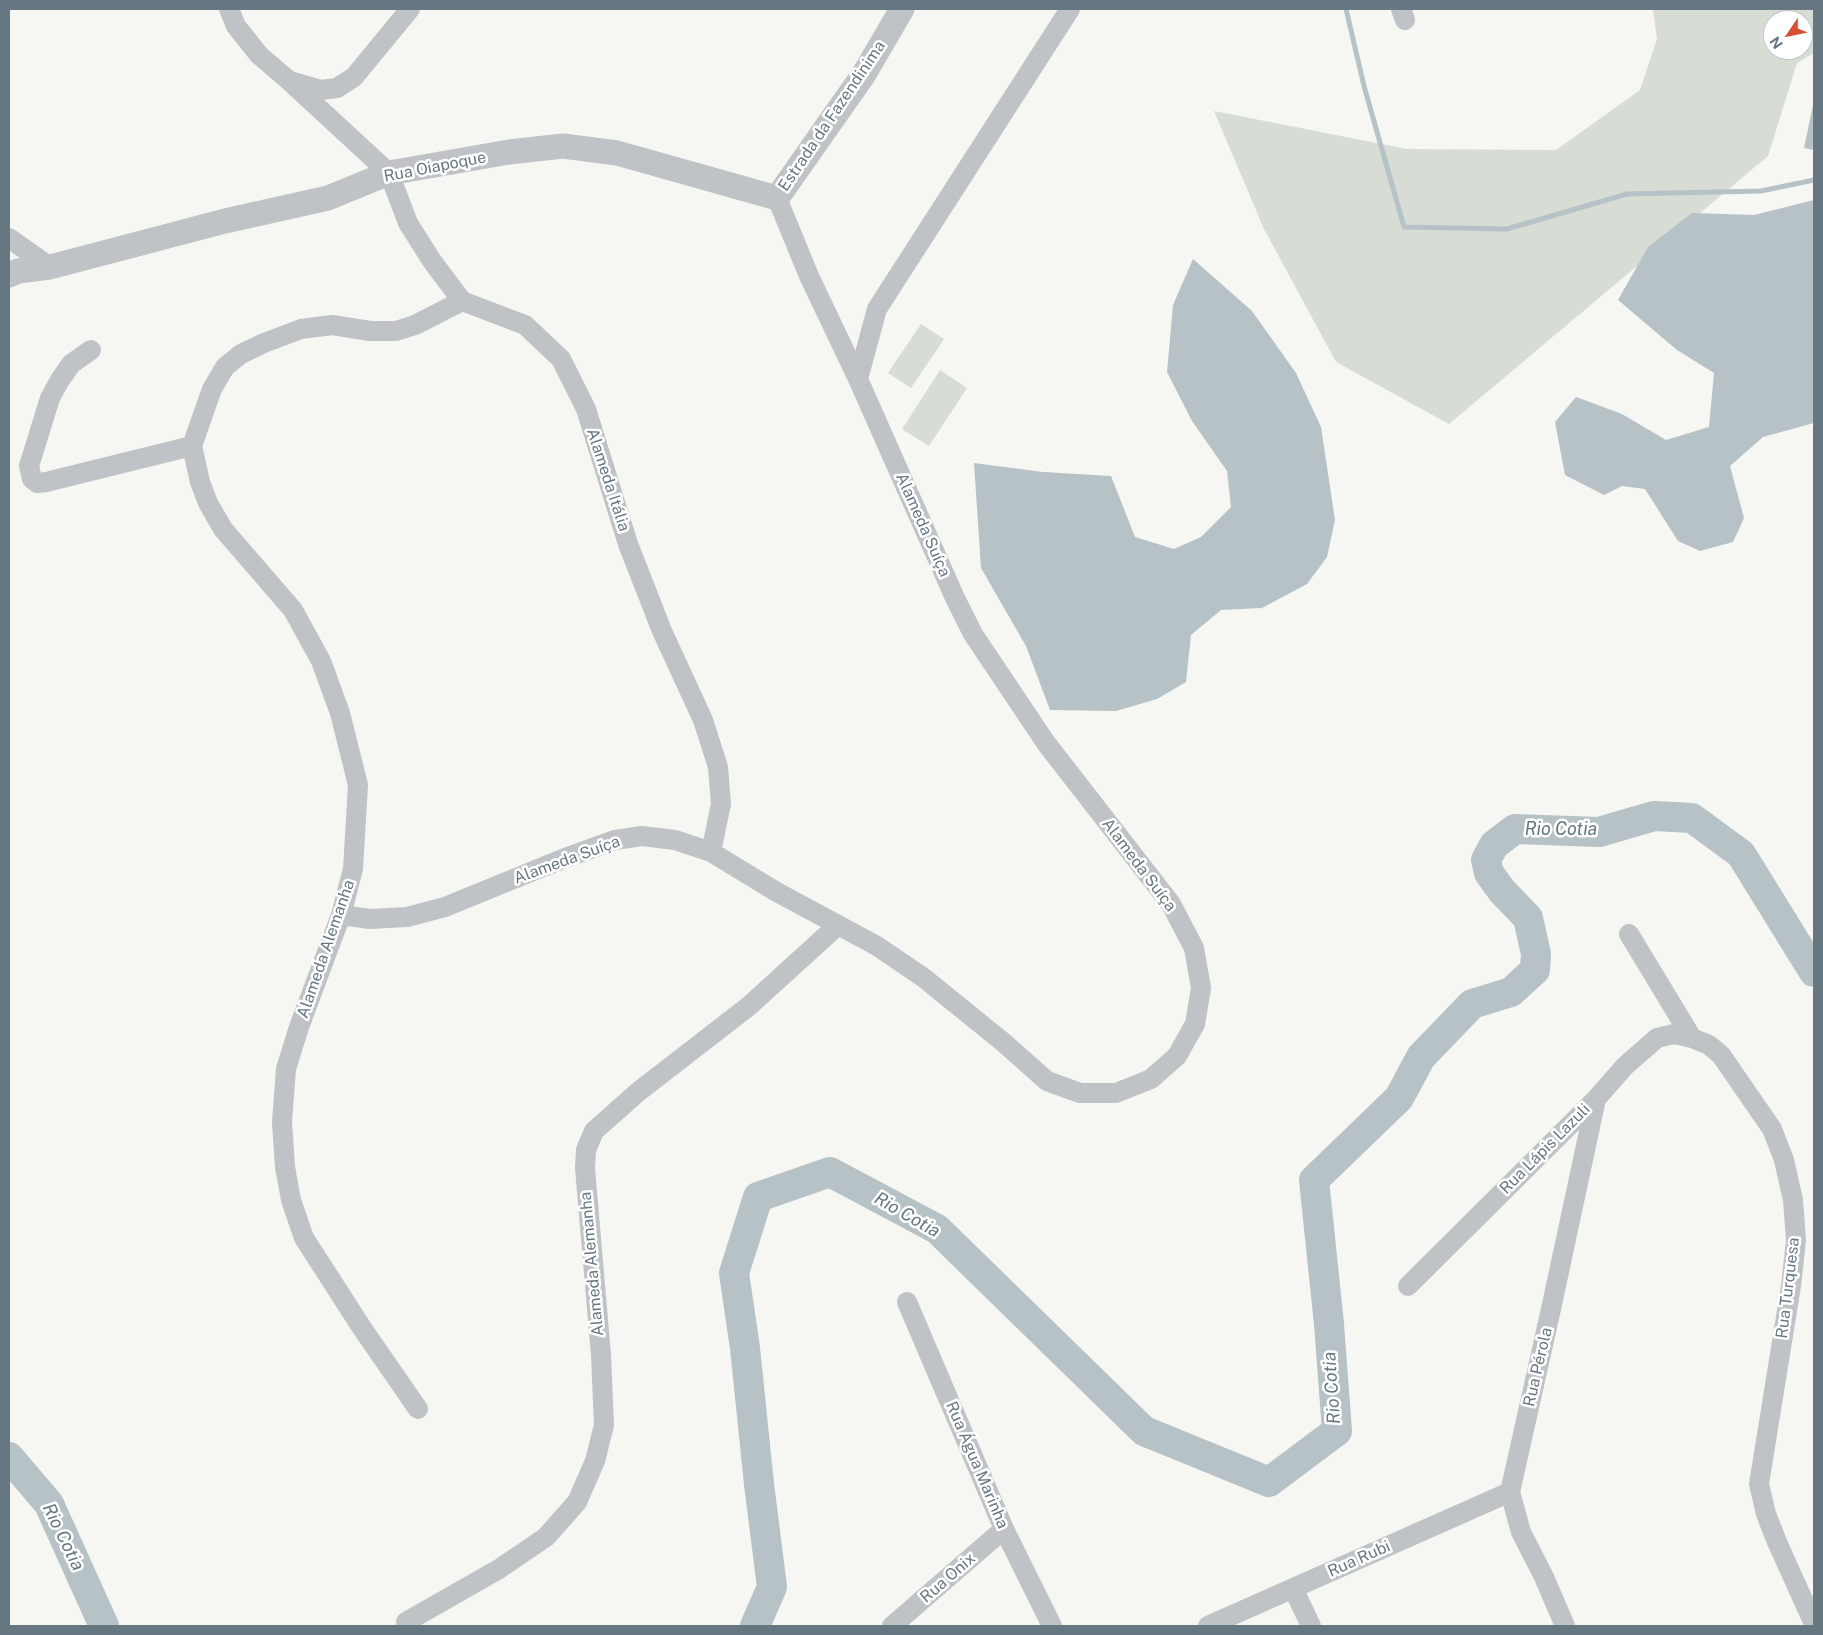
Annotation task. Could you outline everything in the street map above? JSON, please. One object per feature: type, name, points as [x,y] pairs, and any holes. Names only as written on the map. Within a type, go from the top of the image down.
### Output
[{"type":"street","points":[[91,350],[71,364],[50,398],[30,466],[32,479],[37,482],[46,482],[192,446],[212,389],[225,367],[241,354],[264,343],[302,329],[332,325],[370,331],[396,331],[416,325],[462,300],[432,261],[408,223],[389,173],[286,78],[259,56],[236,26],[229,9]]},
{"type":"street","points":[[286,78],[305,87],[321,90],[337,88],[354,77],[410,9]]},
{"type":"street","name":"Estrada da Fazendinima","points":[[777,198],[864,74],[902,9]]},
{"type":"street","points":[[858,379],[877,309],[1070,9]]},
{"type":"street","name":"Rua Oiapoque","points":[[9,275],[18,271],[50,267],[225,221],[328,198],[389,173],[509,152],[563,146],[617,153],[777,198]]},
{"type":"street","name":"Alameda Suíça","points":[[340,915],[370,920],[407,917],[436,909],[616,840],[642,836],[675,840],[711,852],[775,891],[877,946],[924,978],[1003,1042],[1047,1081],[1080,1093],[1116,1093],[1151,1079],[1177,1056],[1195,1024],[1201,988],[1194,948],[1171,904],[1046,743],[973,634],[955,598],[858,379],[809,276],[777,198]]},
{"type":"street","points":[[9,238],[50,267]]},
{"type":"street","name":"Alameda Itália","points":[[462,300],[524,325],[561,359],[586,410],[628,544],[662,631],[703,720],[718,768],[721,804],[711,852]]},
{"type":"street","name":"Alameda Alemanha","points":[[192,446],[200,482],[208,502],[223,529],[293,610],[321,661],[340,713],[358,785],[353,869],[340,915],[299,1027],[286,1069],[282,1122],[285,1167],[291,1200],[304,1238],[362,1328],[418,1409]]},
{"type":"street","name":"Alameda Alemanha","points":[[406,1622],[500,1569],[546,1537],[576,1502],[595,1461],[604,1425],[601,1355],[585,1168],[586,1150],[594,1131],[638,1092],[749,1006],[838,925]]},
{"type":"street","points":[[1629,934],[1692,1038]]},
{"type":"street","name":"Rua Lápis Lazuli","points":[[1408,1286],[1596,1099],[1625,1066],[1657,1038],[1674,1034],[1692,1038]]},
{"type":"street","name":"Rua Turquesa","points":[[1692,1038],[1709,1044],[1721,1055],[1772,1129],[1784,1160],[1794,1200],[1796,1240],[1791,1286],[1759,1484],[1766,1514],[1777,1542],[1814,1624]]},
{"type":"street","name":"Rua Pérola","points":[[1565,1626],[1544,1577],[1521,1532],[1510,1492],[1596,1099]]},
{"type":"street","name":"Rua Água Marinha","points":[[907,1302],[1004,1529],[1052,1626]]},
{"type":"street","name":"Rua Rubi","points":[[1208,1626],[1510,1492]]},
{"type":"street","name":"Rua Onix","points":[[892,1626],[1004,1529]]},
{"type":"street","points":[[1293,1588],[1311,1626]]},
{"type":"shaded area","points":[[1653,9],[1814,9],[1813,54],[1813,10],[1763,10],[1763,60],[1802,60],[1797,63],[1768,156],[1449,424],[1336,362],[1264,229],[1214,111],[1407,149],[1556,150],[1640,90],[1657,39]]},
{"type":"shaded area","points":[[1814,105],[1814,150],[1804,148]]},
{"type":"shaded area","points":[[1814,200],[1814,423],[1763,437],[1730,466],[1744,518],[1733,542],[1700,551],[1678,541],[1645,489],[1622,486],[1604,495],[1565,475],[1555,422],[1576,397],[1622,414],[1666,440],[1709,427],[1714,373],[1677,350],[1618,300],[1648,247],[1692,213],[1754,215]]},
{"type":"shaded area","points":[[1193,259],[1252,311],[1296,373],[1321,427],[1335,520],[1327,557],[1307,584],[1262,608],[1221,610],[1191,635],[1186,682],[1157,699],[1116,711],[1050,710],[1026,646],[981,568],[974,463],[1043,472],[1111,476],[1135,537],[1174,549],[1201,537],[1231,507],[1227,471],[1192,421],[1167,372],[1173,305]]},
{"type":"shaded area","points":[[921,324],[944,339],[911,388],[888,373]]},
{"type":"shaded area","points":[[940,370],[967,388],[929,446],[902,429]]},
{"type":"waterway","points":[[1346,9],[1364,86],[1404,227],[1507,229],[1627,194],[1761,191],[1814,180]]},
{"type":"waterway","name":"Rio Cotia","points":[[755,1626],[772,1587],[745,1348],[734,1273],[758,1197],[830,1172],[937,1229],[1144,1431],[1269,1482],[1337,1431],[1329,1324],[1314,1180],[1399,1098],[1421,1057],[1472,1004],[1511,992],[1535,970],[1536,954],[1528,918],[1502,891],[1489,873],[1486,860],[1494,845],[1515,829],[1599,832],[1654,816],[1692,818],[1741,854],[1814,972]]},
{"type":"waterway","name":"Rio Cotia","points":[[9,1457],[49,1504],[104,1626]]}]
